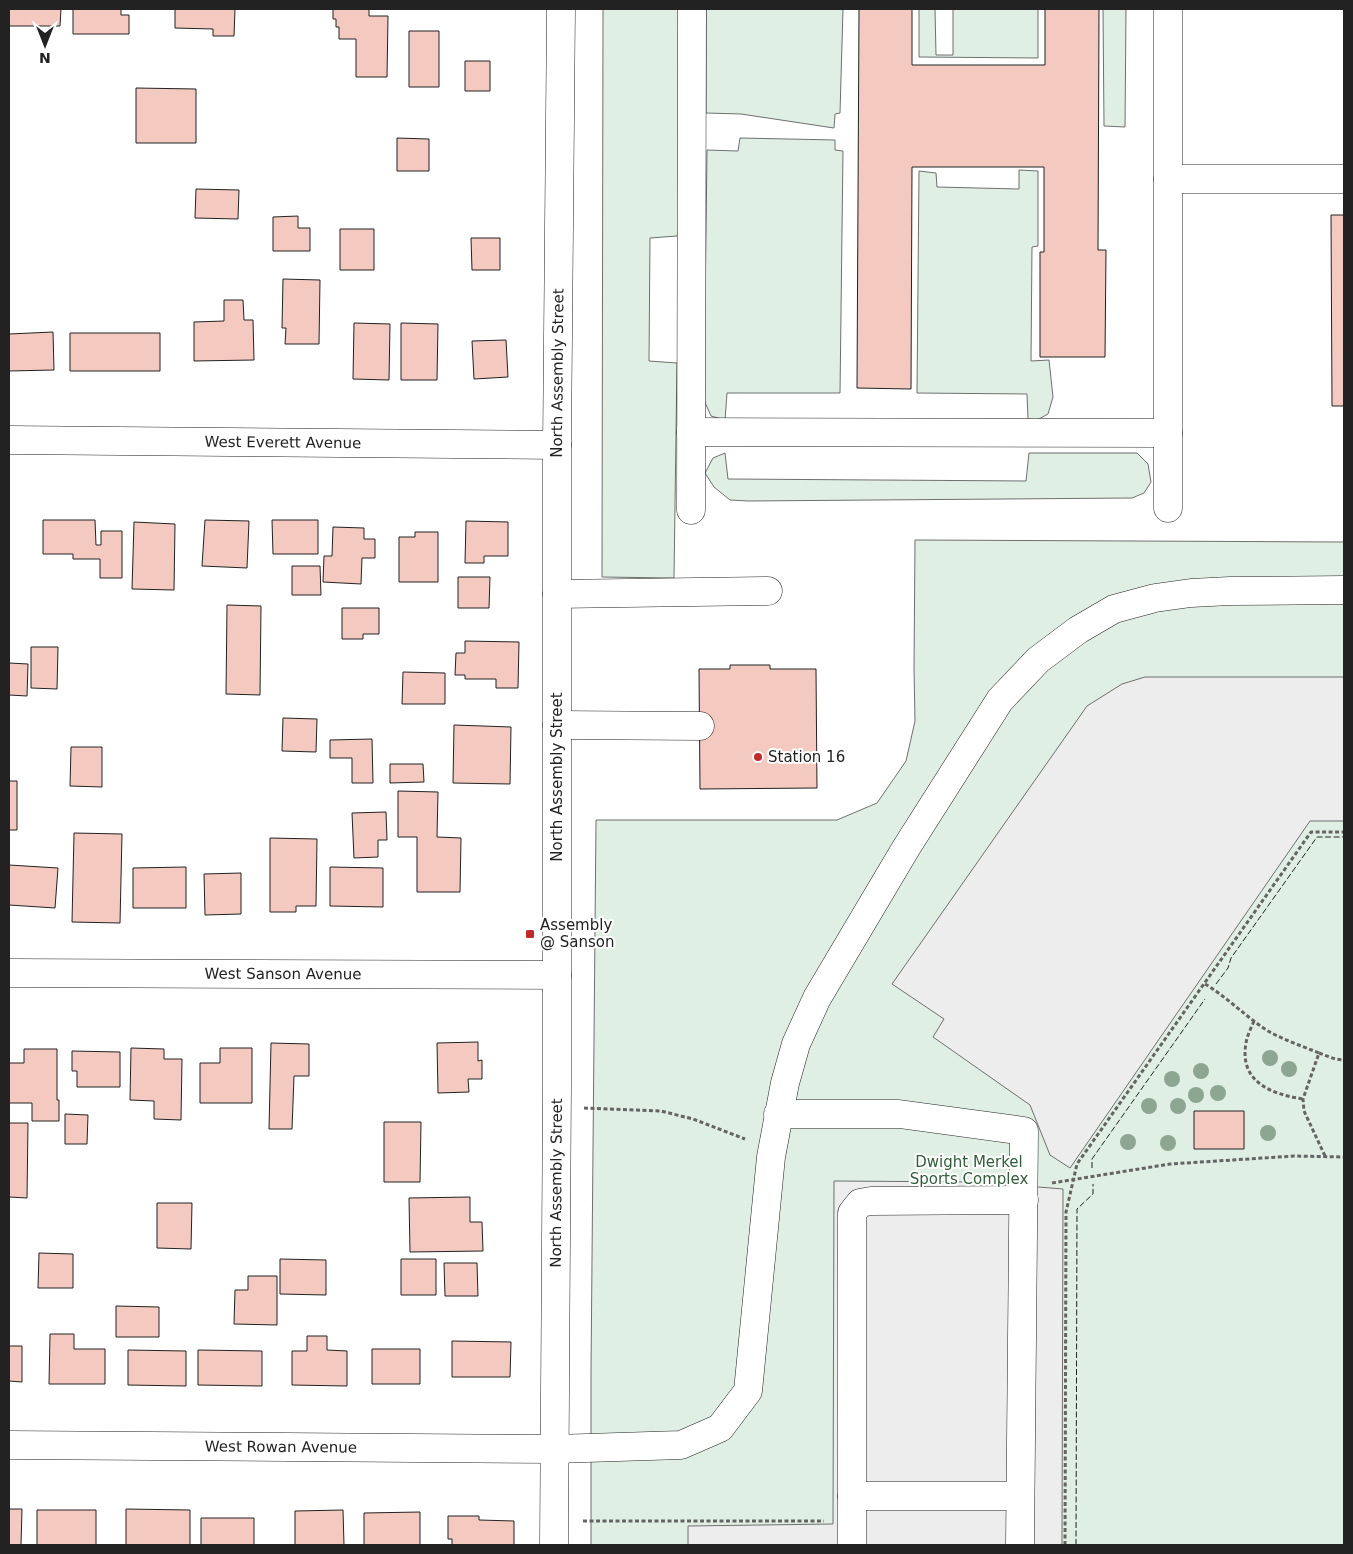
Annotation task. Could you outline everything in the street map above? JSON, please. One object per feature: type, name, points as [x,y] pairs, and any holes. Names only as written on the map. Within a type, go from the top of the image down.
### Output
[{"type":"street","name":"North Assembly Street","points":[[554,1533],[557,1107],[557,445],[561,9]]},
{"type":"street","points":[[691,510],[692,9]]},
{"type":"street","points":[[1168,9],[1168,508]]},
{"type":"street","points":[[1168,179],[1344,179]]},
{"type":"street","points":[[691,432],[1168,433]]},
{"type":"street","name":"West Everett Avenue","points":[[9,440],[557,445]]},
{"type":"street","name":"West Rowan Avenue","points":[[9,1446],[555,1449],[681,1445],[720,1428],[748,1391],[773,1143],[784,1083],[796,1044],[817,998],[906,848],[1000,700],[1038,660],[1078,630],[1114,609],[1155,598],[1191,593],[1344,590]]},
{"type":"street","points":[[557,594],[768,591]]},
{"type":"street","points":[[557,724],[700,726]]},
{"type":"street","name":"West Sanson Avenue","points":[[9,973],[557,975]]},
{"type":"street","points":[[778,1114],[899,1114],[1024,1131],[1020,1545]]},
{"type":"street","points":[[1020,1496],[852,1521],[852,1214],[860,1203],[871,1200],[1024,1193]]},
{"type":"path","points":[[1065,1545],[1066,1212],[1077,1164],[1311,832],[1344,832]]},
{"type":"path","points":[[1205,984],[1270,1032],[1319,1054],[1344,1060]]},
{"type":"path","points":[[1254,1021],[1246,1042],[1245,1055],[1252,1075],[1258,1083],[1267,1089],[1289,1097],[1303,1098]]},
{"type":"path","points":[[1319,1054],[1303,1098],[1304,1112],[1325,1156]]},
{"type":"path","points":[[557,1107],[661,1112],[693,1119],[740,1139],[773,1143]]},
{"type":"path","points":[[1024,1193],[1074,1180],[1170,1164],[1294,1156],[1344,1157]]},
{"type":"path","points":[[554,1533],[852,1521]]},
{"type":"green space","points":[[603,9],[679,9],[680,218],[677,236],[650,238],[649,361],[677,363],[674,578],[602,577]]},
{"type":"green space","points":[[706,9],[843,9],[840,113],[835,114],[834,128],[741,114],[706,113]]},
{"type":"green space","points":[[919,9],[935,9],[936,55],[953,55],[953,9],[1038,9],[1038,58],[919,57]]},
{"type":"green space","points":[[1103,9],[1126,9],[1125,127],[1104,126]]},
{"type":"green space","points":[[740,138],[835,140],[835,150],[843,151],[840,393],[727,393],[725,420],[711,416],[704,400],[707,150],[738,151]]},
{"type":"green space","points":[[1019,170],[1038,171],[1038,246],[1032,247],[1031,361],[1049,360],[1053,397],[1048,414],[1037,420],[1028,419],[1027,394],[917,393],[919,171],[936,173],[937,187],[1019,189]]},
{"type":"green space","points":[[725,453],[728,479],[1026,481],[1029,453],[1137,453],[1148,464],[1151,482],[1144,493],[1132,498],[730,500],[714,487],[705,473],[713,458]]},
{"type":"green space","name":"Dwight Merkel Sports Complex","points":[[915,540],[1344,542],[1344,1545],[591,1545],[596,820],[837,820],[877,803],[906,761],[915,721]]},
{"type":"shaded area","points":[[1145,677],[1344,677],[1344,821],[1310,821],[1070,1168],[1050,1155],[1030,1105],[933,1037],[944,1019],[892,984],[1087,706],[1122,684]]},
{"type":"shaded area","points":[[834,1181],[976,1182],[1063,1189],[1062,1545],[688,1545],[688,1526],[833,1524]]},
{"type":"building","points":[[9,9],[61,9],[60,26],[9,26]]},
{"type":"building","points":[[73,9],[121,9],[121,15],[129,15],[129,34],[73,34]]},
{"type":"building","points":[[175,9],[235,9],[234,36],[213,36],[213,29],[175,28]]},
{"type":"building","points":[[333,9],[369,9],[369,16],[388,16],[387,77],[356,77],[356,39],[339,39],[339,27],[336,27],[336,19],[333,19]]},
{"type":"building","points":[[859,9],[912,9],[912,65],[1045,65],[1045,9],[1099,9],[1098,250],[1106,250],[1105,357],[1040,357],[1040,252],[1044,252],[1044,167],[912,167],[911,389],[857,388]]},
{"type":"building","points":[[409,31],[439,31],[439,87],[409,87]]},
{"type":"building","points":[[465,61],[490,61],[490,91],[465,91]]},
{"type":"building","points":[[136,88],[196,89],[196,143],[136,143]]},
{"type":"building","points":[[397,138],[429,139],[429,171],[397,171]]},
{"type":"building","points":[[196,189],[239,190],[238,219],[195,218]]},
{"type":"building","points":[[1331,215],[1344,215],[1344,406],[1332,406]]},
{"type":"building","points":[[298,216],[298,228],[310,228],[310,251],[273,251],[273,217]]},
{"type":"building","points":[[340,229],[374,229],[374,270],[340,270]]},
{"type":"building","points":[[471,238],[500,238],[500,270],[472,270]]},
{"type":"building","points":[[283,279],[320,280],[319,344],[285,344],[286,328],[282,328]]},
{"type":"building","points":[[224,300],[243,300],[244,320],[253,320],[254,360],[194,361],[194,322],[224,321]]},
{"type":"building","points":[[354,323],[390,324],[389,380],[353,379]]},
{"type":"building","points":[[401,323],[438,324],[437,380],[401,380]]},
{"type":"building","points":[[53,332],[54,370],[9,371],[9,334]]},
{"type":"building","points":[[70,333],[160,333],[160,371],[70,371]]},
{"type":"building","points":[[506,340],[508,377],[474,379],[472,341]]},
{"type":"building","points":[[43,520],[95,520],[96,545],[101,545],[101,531],[122,531],[122,578],[100,578],[100,559],[73,559],[73,554],[43,554]]},
{"type":"building","points":[[205,520],[249,521],[247,568],[202,566]]},
{"type":"building","points":[[272,520],[318,520],[318,554],[273,554]]},
{"type":"building","points":[[466,521],[508,522],[508,556],[484,556],[484,563],[465,563]]},
{"type":"building","points":[[134,522],[175,524],[174,590],[132,589]]},
{"type":"building","points":[[333,527],[364,528],[364,539],[375,539],[375,558],[362,558],[361,584],[323,582],[324,556],[332,556]]},
{"type":"building","points":[[415,532],[438,532],[438,582],[399,582],[399,537],[415,537]]},
{"type":"building","points":[[292,566],[320,566],[321,595],[292,595]]},
{"type":"building","points":[[458,577],[490,577],[489,608],[458,608]]},
{"type":"building","points":[[227,605],[261,606],[260,695],[226,694]]},
{"type":"building","points":[[342,608],[379,608],[379,634],[363,634],[363,639],[342,639]]},
{"type":"building","points":[[465,641],[519,642],[518,688],[496,688],[496,679],[465,679],[465,675],[455,675],[456,653],[465,653]]},
{"type":"building","points":[[31,647],[58,647],[57,689],[31,688]]},
{"type":"building","points":[[9,663],[28,664],[27,696],[9,695]]},
{"type":"building","name":"Station 16","points":[[730,665],[770,665],[770,669],[816,669],[817,788],[700,789],[699,669],[730,669]]},
{"type":"building","points":[[403,672],[445,673],[445,704],[402,704]]},
{"type":"building","points":[[283,718],[317,719],[316,752],[282,751]]},
{"type":"building","points":[[454,725],[511,727],[510,784],[453,783]]},
{"type":"building","points":[[372,739],[373,783],[352,783],[352,758],[330,758],[330,740]]},
{"type":"building","points":[[71,747],[102,747],[102,787],[70,786]]},
{"type":"building","points":[[390,764],[423,764],[424,782],[390,783]]},
{"type":"building","points":[[9,781],[17,781],[17,830],[9,830]]},
{"type":"building","points":[[398,791],[438,792],[437,837],[461,838],[460,892],[417,892],[417,837],[398,837]]},
{"type":"building","points":[[386,812],[387,840],[378,840],[378,857],[354,858],[352,813]]},
{"type":"building","points":[[74,833],[122,834],[120,923],[72,922]]},
{"type":"building","points":[[270,838],[317,839],[316,906],[296,906],[296,912],[270,912]]},
{"type":"building","points":[[9,865],[58,868],[55,908],[9,905]]},
{"type":"building","points":[[186,867],[186,908],[133,908],[133,868]]},
{"type":"building","points":[[330,867],[383,868],[383,907],[330,906]]},
{"type":"building","points":[[241,873],[241,914],[205,915],[204,874]]},
{"type":"building","points":[[478,1042],[478,1061],[482,1060],[482,1079],[468,1079],[469,1092],[438,1093],[437,1043]]},
{"type":"building","points":[[271,1043],[309,1044],[309,1076],[294,1076],[292,1129],[269,1129]]},
{"type":"building","points":[[131,1048],[164,1049],[164,1059],[182,1059],[181,1120],[154,1119],[154,1101],[130,1100]]},
{"type":"building","points":[[220,1048],[252,1048],[252,1103],[200,1103],[200,1063],[220,1063]]},
{"type":"building","points":[[24,1049],[57,1049],[59,1121],[32,1121],[32,1103],[9,1103],[9,1063],[24,1063]]},
{"type":"building","points":[[72,1051],[120,1052],[120,1087],[77,1087],[77,1071],[72,1071]]},
{"type":"building","points":[[1194,1111],[1244,1111],[1244,1149],[1194,1149]]},
{"type":"building","points":[[65,1114],[88,1115],[87,1144],[65,1144]]},
{"type":"building","points":[[384,1122],[421,1122],[420,1182],[384,1182]]},
{"type":"building","points":[[9,1123],[28,1123],[27,1198],[9,1197]]},
{"type":"building","points":[[470,1197],[470,1222],[482,1222],[483,1251],[410,1252],[409,1198]]},
{"type":"building","points":[[157,1203],[192,1203],[191,1249],[157,1248]]},
{"type":"building","points":[[39,1253],[73,1254],[73,1288],[38,1288]]},
{"type":"building","points":[[280,1259],[326,1260],[326,1295],[280,1294]]},
{"type":"building","points":[[401,1259],[436,1259],[436,1295],[401,1295]]},
{"type":"building","points":[[444,1263],[477,1263],[478,1296],[445,1296]]},
{"type":"building","points":[[248,1276],[277,1276],[277,1325],[234,1324],[235,1290],[248,1290]]},
{"type":"building","points":[[116,1306],[159,1307],[159,1337],[116,1337]]},
{"type":"building","points":[[50,1334],[74,1334],[74,1349],[105,1349],[105,1384],[49,1384]]},
{"type":"building","points":[[307,1336],[327,1336],[327,1350],[347,1351],[347,1386],[292,1385],[292,1351],[307,1351]]},
{"type":"building","points":[[452,1341],[511,1342],[510,1377],[452,1377]]},
{"type":"building","points":[[9,1346],[22,1346],[22,1382],[9,1381]]},
{"type":"building","points":[[372,1349],[420,1349],[420,1384],[372,1384]]},
{"type":"building","points":[[128,1350],[186,1351],[186,1386],[128,1385]]},
{"type":"building","points":[[198,1350],[262,1351],[262,1386],[198,1385]]},
{"type":"building","points":[[9,1509],[22,1509],[21,1545],[9,1545]]},
{"type":"building","points":[[126,1509],[190,1510],[190,1545],[126,1545]]},
{"type":"building","points":[[37,1510],[96,1510],[96,1545],[37,1545]]},
{"type":"building","points":[[343,1510],[344,1545],[295,1545],[295,1511]]},
{"type":"building","points":[[420,1512],[420,1545],[364,1545],[364,1513]]},
{"type":"building","points":[[448,1516],[479,1516],[479,1520],[514,1521],[514,1545],[452,1545],[452,1539],[448,1539]]},
{"type":"building","points":[[201,1518],[254,1518],[254,1545],[201,1545]]},
{"type":"fence","points":[[1216,984],[1228,968],[1231,958],[1317,837],[1344,837]]},
{"type":"fence","points":[[1092,1168],[1092,1159],[1205,999]]},
{"type":"fence","points":[[1076,1545],[1077,1209],[1093,1194],[1093,1184]]},
{"type":"place","name":"Station 16","points":[[758,757]]},
{"type":"place","name":"Assembly @ Sanson","points":[[530,934]]}]
